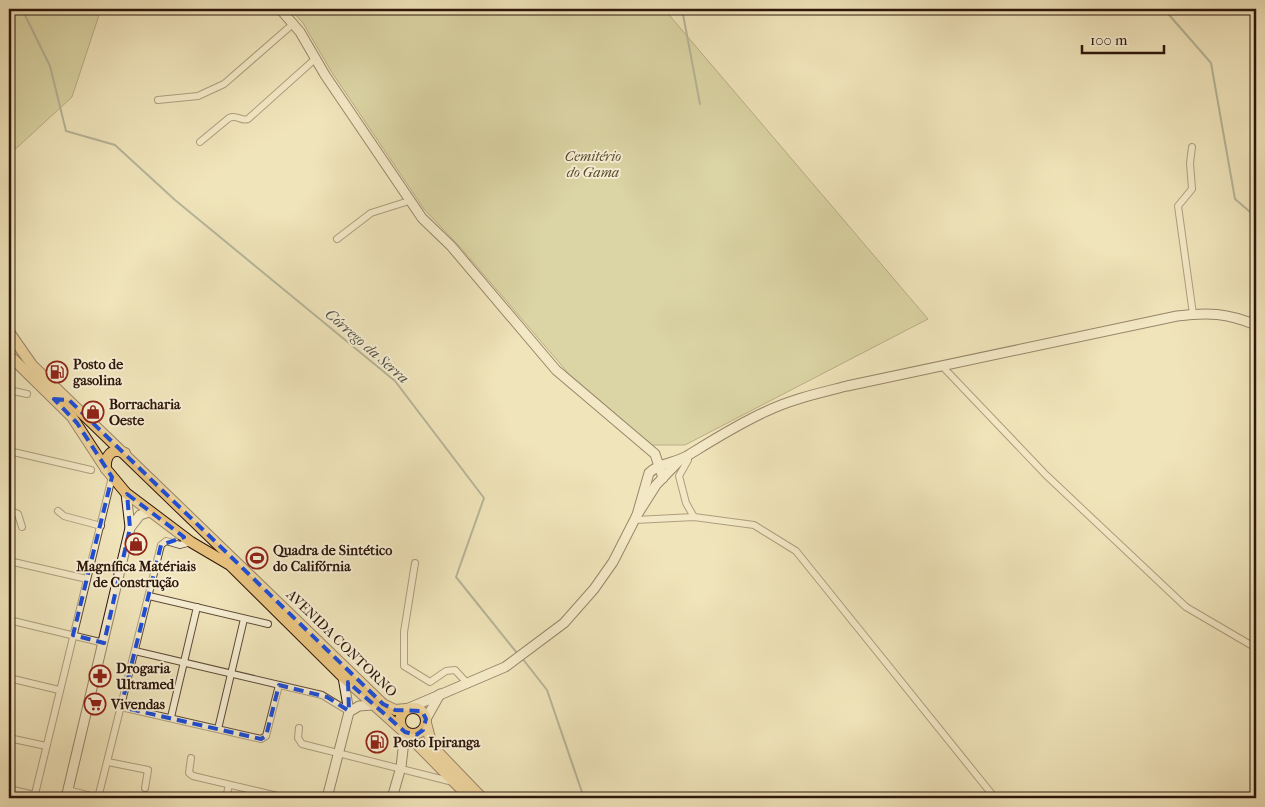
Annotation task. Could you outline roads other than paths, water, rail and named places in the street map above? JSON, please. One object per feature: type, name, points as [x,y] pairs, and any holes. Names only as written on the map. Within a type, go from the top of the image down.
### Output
[{"type":"main road","name":"AVENIDA CONTORNO","points":[[9,332],[29,362],[126,453],[384,704],[394,710],[408,709]]},
{"type":"main road","name":"AVENIDA CONTORNO","points":[[12,358],[77,423],[109,473],[126,493],[191,542],[230,565],[372,705],[404,731],[470,798]]},
{"type":"main road","points":[[12,358],[29,362]]},
{"type":"main road","points":[[54,399],[69,400]]},
{"type":"main road","points":[[109,473],[105,459],[110,453],[115,450],[126,453]]},
{"type":"main road","points":[[191,542],[201,535],[199,524]]},
{"type":"main road","points":[[426,721],[420,733],[412,735],[404,731],[399,719],[408,709],[422,711],[426,721],[432,746],[482,798]]},
{"type":"street","points":[[280,9],[294,23],[422,218],[451,246],[556,370],[655,454],[658,467],[662,472],[660,482]]},
{"type":"street","points":[[158,100],[198,96],[224,84],[294,23]]},
{"type":"street","points":[[200,142],[229,118],[235,116],[243,120],[248,119],[316,59]]},
{"type":"street","points":[[1192,147],[1190,163],[1192,189],[1178,206],[1193,314]]},
{"type":"street","points":[[337,239],[371,213],[409,200]]},
{"type":"street","points":[[636,517],[649,473],[658,467],[684,457],[768,410],[800,399],[847,386],[1193,314],[1212,313],[1256,325]]},
{"type":"street","points":[[942,366],[1046,475],[1186,607],[1256,648]]},
{"type":"street","points":[[9,390],[27,394]]},
{"type":"street","points":[[9,451],[91,470]]},
{"type":"street","points":[[408,709],[505,667],[521,657],[564,623],[594,589],[613,562],[636,517],[660,482],[684,457]]},
{"type":"street","points":[[684,457],[688,460],[679,476],[686,503],[694,517]]},
{"type":"street","points":[[35,796],[59,690],[101,526],[109,473]]},
{"type":"street","points":[[648,478],[649,483],[660,482]]},
{"type":"street","points":[[126,493],[130,528],[67,794],[98,798],[162,542],[166,541],[180,545],[191,542]]},
{"type":"street","points":[[9,510],[18,514],[22,526]]},
{"type":"street","points":[[58,511],[64,516],[101,526]]},
{"type":"street","points":[[130,528],[140,515],[149,512]]},
{"type":"street","points":[[636,517],[694,517],[754,525],[773,534],[796,551],[995,798]]},
{"type":"street","points":[[9,561],[87,579]]},
{"type":"street","points":[[415,563],[404,632],[404,666],[431,682],[446,672],[455,670],[468,684]]},
{"type":"street","points":[[149,596],[268,624]]},
{"type":"street","points":[[171,717],[197,607]]},
{"type":"street","points":[[218,729],[244,619]]},
{"type":"street","points":[[9,620],[104,643]]},
{"type":"street","points":[[135,651],[327,697],[349,712]]},
{"type":"street","points":[[327,798],[349,712],[343,677]]},
{"type":"street","points":[[9,678],[59,690]]},
{"type":"street","points":[[121,707],[171,717],[258,739],[265,738],[279,685]]},
{"type":"street","points":[[426,721],[440,694]]},
{"type":"street","points":[[349,712],[359,706],[372,705]]},
{"type":"street","points":[[299,728],[298,738],[302,744],[401,767],[455,783]]},
{"type":"street","points":[[392,798],[401,767],[404,731]]},
{"type":"street","points":[[9,738],[46,746]]},
{"type":"street","points":[[191,758],[189,773],[193,776],[286,798]]},
{"type":"street","points":[[108,762],[148,770],[145,788]]},
{"type":"street","points":[[226,798],[229,785]]},
{"type":"street","points":[[9,789],[47,798]]},
{"type":"waterway","name":"Córrego da Serra","points":[[22,9],[50,66],[66,131],[115,145],[175,200],[395,381],[484,498],[456,577],[517,653]]},
{"type":"waterway","points":[[682,9],[700,104]]},
{"type":"waterway","points":[[1164,9],[1211,63],[1235,199],[1256,217]]},
{"type":"waterway","points":[[1256,379],[1251,386],[1256,392]]},
{"type":"waterway","name":"Córrego da Serra","points":[[522,658],[547,690],[584,798]]},
{"type":"place","name":"Posto de gasolina","points":[[57,372]]},
{"type":"place","name":"Borracharia Oeste","points":[[93,412]]},
{"type":"place","name":"Magnífica Matériais de Construção","points":[[136,544]]},
{"type":"place","name":"Quadra de Sintético do Califórnia","points":[[257,558]]},
{"type":"place","name":"Drogaria Ultramed","points":[[100,676]]},
{"type":"place","name":"Vivendas","points":[[95,704]]},
{"type":"place","name":"Posto Ipiranga","points":[[377,742]]},
{"type":"park label","name":"Cemitério do Gama","points":[[593,164]]}]
